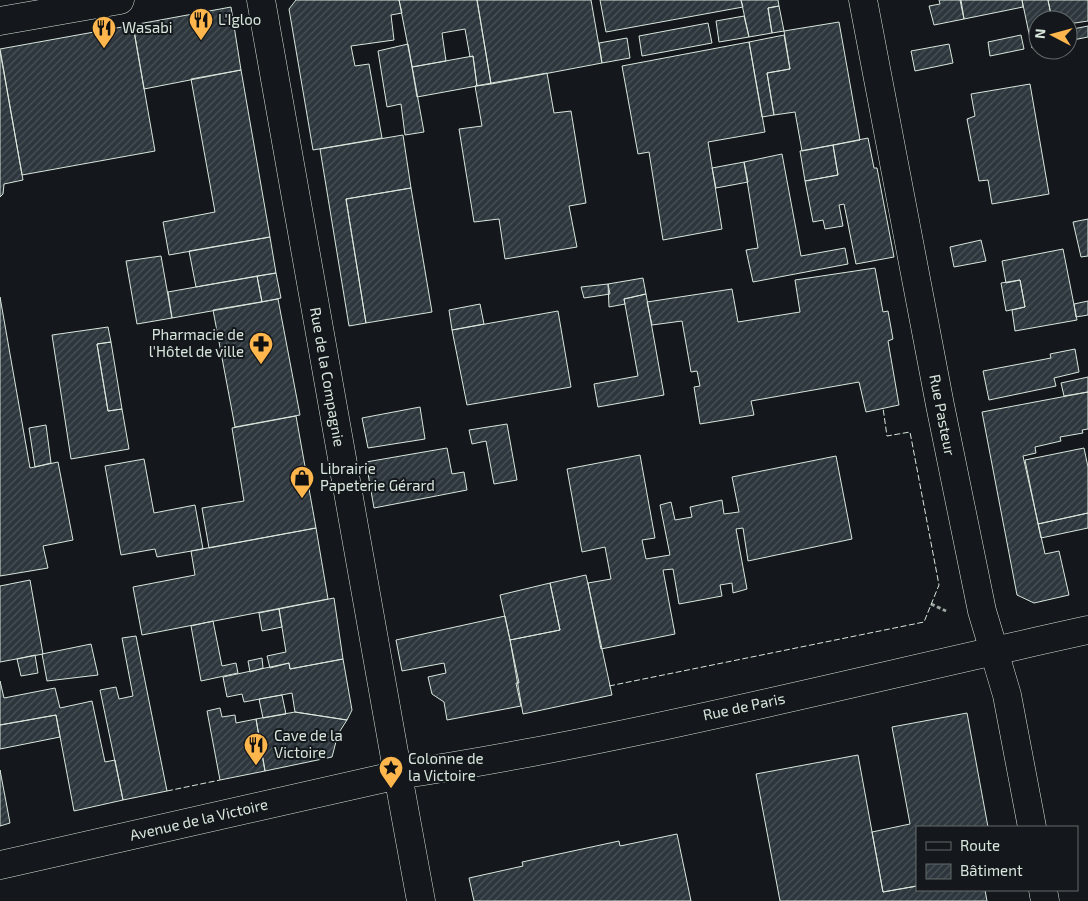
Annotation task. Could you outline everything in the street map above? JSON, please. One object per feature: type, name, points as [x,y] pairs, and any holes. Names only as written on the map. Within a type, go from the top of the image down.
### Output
[{"type":"street","points":[[0,22],[120,0]]},
{"type":"street","name":"Rue de la Compagnie","points":[[261,0],[421,901]]},
{"type":"street","name":"Rue Pasteur","points":[[863,0],[940,405],[982,611],[1006,695],[1032,826]]},
{"type":"street","name":"Rue de Paris","points":[[398,775],[456,766],[641,729],[1088,630]]},
{"type":"street","name":"Avenue de la Victoire","points":[[0,864],[398,775]]},
{"type":"path","points":[[931,604],[948,612]]},
{"type":"building","points":[[296,0],[399,0],[402,13],[391,15],[394,40],[351,46],[355,66],[369,64],[382,138],[313,150],[289,9]]},
{"type":"building","points":[[399,0],[477,0],[491,84],[477,86],[473,56],[470,57],[465,29],[442,33],[446,61],[412,67]]},
{"type":"building","points":[[477,0],[591,0],[602,63],[491,84]]},
{"type":"building","points":[[600,0],[741,0],[743,7],[606,32]]},
{"type":"building","points":[[741,0],[778,0],[779,6],[768,8],[772,33],[749,37]]},
{"type":"building","points":[[939,0],[961,0],[964,19],[934,25],[929,6],[940,4]]},
{"type":"building","points":[[960,0],[1022,0],[1023,7],[964,19]]},
{"type":"building","points":[[1022,0],[1048,0],[1050,10],[1028,10],[1028,29]]},
{"type":"building","points":[[1048,0],[1088,0],[1088,21],[1078,22],[1078,10],[1050,10]]},
{"type":"building","points":[[779,6],[784,31],[772,33],[768,8]]},
{"type":"building","points":[[231,7],[241,70],[144,89],[133,25]]},
{"type":"building","points":[[744,16],[749,37],[719,42],[716,21]]},
{"type":"building","points":[[839,22],[860,140],[802,151],[795,112],[774,115],[767,73],[790,69],[784,31]]},
{"type":"building","points":[[708,23],[712,43],[642,56],[639,36]]},
{"type":"building","points":[[133,25],[155,151],[22,175],[0,49]]},
{"type":"building","points":[[1088,26],[1088,37],[1078,39],[1078,28]]},
{"type":"building","points":[[784,35],[790,69],[767,73],[774,115],[762,117],[749,42]]},
{"type":"building","points":[[1021,35],[1024,49],[990,56],[988,42]]},
{"type":"building","points":[[627,38],[630,58],[602,63],[599,43]]},
{"type":"building","points":[[749,42],[765,132],[708,142],[722,229],[663,240],[649,152],[638,154],[622,66]]},
{"type":"building","points":[[408,44],[424,132],[405,135],[401,104],[387,107],[378,51]]},
{"type":"building","points":[[949,44],[953,63],[915,71],[911,51]]},
{"type":"building","points":[[0,51],[23,180],[4,184],[3,194],[0,197]]},
{"type":"building","points":[[473,56],[477,86],[417,97],[412,67]]},
{"type":"building","points":[[241,70],[270,237],[169,255],[163,222],[215,212],[191,79]]},
{"type":"building","points":[[547,73],[554,113],[571,111],[586,203],[569,206],[577,247],[505,259],[499,219],[474,222],[459,129],[482,126],[475,86]]},
{"type":"building","points":[[1030,84],[1049,194],[992,204],[988,180],[979,181],[967,119],[975,116],[971,94]]},
{"type":"building","points":[[403,135],[411,188],[346,199],[366,323],[349,326],[320,149]]},
{"type":"building","points":[[868,138],[874,168],[877,168],[894,257],[856,264],[844,204],[839,205],[843,226],[825,229],[823,220],[813,222],[805,181],[838,175],[833,145]]},
{"type":"building","points":[[833,145],[838,175],[805,181],[800,151]]},
{"type":"building","points":[[782,154],[801,256],[845,248],[848,264],[753,282],[746,250],[758,248],[744,162]]},
{"type":"building","points":[[744,162],[748,182],[716,188],[712,168]]},
{"type":"building","points":[[411,188],[432,312],[366,323],[346,199]]},
{"type":"building","points":[[1088,219],[1088,256],[1081,257],[1073,222]]},
{"type":"building","points":[[270,237],[276,273],[196,287],[189,251]]},
{"type":"building","points":[[981,240],[986,261],[954,267],[950,247]]},
{"type":"building","points":[[1063,249],[1077,320],[1015,331],[1012,310],[1025,307],[1020,280],[1006,283],[1002,261]]},
{"type":"building","points":[[161,256],[172,318],[137,324],[126,261]]},
{"type":"building","points":[[875,268],[883,312],[888,311],[893,339],[888,341],[899,405],[866,412],[859,382],[751,401],[754,415],[700,424],[694,387],[700,386],[697,371],[691,372],[682,321],[652,325],[647,302],[732,289],[738,322],[800,312],[795,280]]},
{"type":"building","points":[[276,273],[281,298],[262,302],[257,276]]},
{"type":"building","points":[[257,276],[262,302],[172,318],[168,292]]},
{"type":"building","points":[[643,278],[646,294],[624,299],[625,304],[609,307],[608,284]]},
{"type":"building","points":[[1020,280],[1025,307],[1006,311],[1001,283]]},
{"type":"building","points":[[608,284],[610,294],[584,298],[581,287]]},
{"type":"building","points":[[646,294],[664,395],[598,407],[594,384],[638,376],[624,299]]},
{"type":"building","points":[[0,297],[30,468],[58,462],[73,540],[43,546],[48,568],[0,576]]},
{"type":"building","points":[[278,299],[300,415],[235,427],[213,310]]},
{"type":"building","points":[[1088,301],[1088,315],[1076,317],[1074,304]]},
{"type":"building","points":[[480,304],[484,324],[452,330],[449,310]]},
{"type":"building","points":[[558,311],[571,387],[467,405],[452,330]]},
{"type":"building","points":[[108,327],[111,342],[97,344],[108,411],[122,409],[129,449],[71,459],[52,335]]},
{"type":"building","points":[[111,342],[122,409],[108,411],[97,344]]},
{"type":"building","points":[[1075,349],[1079,372],[1054,378],[1056,386],[989,400],[983,371],[1051,358],[1050,354]]},
{"type":"building","points":[[1088,377],[1088,392],[1064,396],[1061,383]]},
{"type":"building","points":[[1088,392],[1088,429],[1082,430],[1083,433],[1060,437],[1061,441],[1035,447],[1036,453],[1023,456],[1045,554],[1059,551],[1069,595],[1034,603],[1017,595],[982,412]]},
{"type":"building","points":[[420,407],[425,439],[368,448],[362,418]]},
{"type":"building","points":[[296,416],[316,528],[209,548],[202,508],[244,501],[232,428]]},
{"type":"building","points":[[507,424],[517,480],[494,484],[486,441],[472,444],[469,430]]},
{"type":"building","points":[[46,425],[51,463],[35,467],[29,428]]},
{"type":"building","points":[[447,448],[452,474],[464,472],[467,490],[374,508],[366,462]]},
{"type":"building","points":[[1084,448],[1088,467],[1088,513],[1038,524],[1025,460]]},
{"type":"building","points":[[640,455],[655,538],[642,540],[646,559],[670,555],[660,505],[671,502],[675,520],[692,517],[690,507],[722,500],[724,514],[739,512],[732,477],[836,456],[852,539],[748,561],[743,528],[736,529],[747,589],[733,593],[732,583],[720,585],[722,596],[679,604],[673,569],[663,570],[675,634],[601,649],[588,583],[611,579],[605,547],[582,552],[567,469]]},
{"type":"building","points":[[144,459],[154,513],[195,505],[203,549],[157,557],[155,549],[121,555],[105,466]]},
{"type":"building","points":[[1088,513],[1088,528],[1041,538],[1038,524]]},
{"type":"building","points":[[316,528],[328,599],[142,635],[133,587],[195,575],[191,551]]},
{"type":"building","points":[[586,575],[612,695],[523,714],[510,640],[560,630],[550,583]]},
{"type":"building","points":[[30,580],[43,654],[0,662],[0,586]]},
{"type":"building","points":[[550,583],[560,630],[510,640],[500,595]]},
{"type":"building","points":[[334,598],[343,659],[290,669],[289,663],[270,668],[267,656],[286,652],[279,609]]},
{"type":"building","points":[[279,609],[282,627],[262,631],[259,613]]},
{"type":"building","points":[[505,616],[519,683],[516,683],[521,706],[447,720],[444,702],[432,694],[428,677],[446,673],[444,663],[402,671],[396,640]]},
{"type":"building","points":[[213,621],[222,666],[236,663],[238,673],[201,681],[191,626]]},
{"type":"building","points":[[136,636],[167,791],[123,800],[100,690],[116,687],[119,699],[133,696],[122,638]]},
{"type":"building","points":[[91,644],[98,675],[47,681],[42,654]]},
{"type":"building","points":[[35,655],[38,673],[21,676],[17,659]]},
{"type":"building","points":[[262,658],[263,668],[250,672],[248,661]]},
{"type":"building","points":[[343,659],[352,710],[347,720],[295,712],[292,693],[244,702],[242,694],[227,697],[223,677],[289,663],[290,669]]},
{"type":"building","points":[[0,681],[4,698],[55,688],[60,708],[92,701],[105,762],[115,760],[123,800],[74,811],[56,715],[0,725]]},
{"type":"building","points":[[282,695],[286,714],[263,718],[259,699]]},
{"type":"building","points":[[220,708],[222,717],[235,715],[236,723],[256,719],[265,771],[220,780],[207,711]]},
{"type":"building","points":[[295,712],[347,720],[338,734],[332,757],[265,771],[256,719]]},
{"type":"building","points":[[967,713],[988,826],[916,826],[916,886],[883,892],[872,832],[910,824],[892,727]]},
{"type":"building","points":[[56,715],[60,737],[0,749],[0,725]]},
{"type":"building","points":[[858,755],[883,892],[916,886],[916,891],[985,891],[987,901],[780,901],[756,774]]},
{"type":"building","points":[[0,770],[10,823],[0,826]]},
{"type":"building","points":[[677,834],[691,901],[474,901],[469,878],[523,866],[522,862],[619,841],[620,846]]},
{"type":"fence","points":[[609,686],[924,622],[939,585],[910,432],[887,436],[883,408]]},
{"type":"fence","points":[[167,791],[220,780]]},
{"type":"place","name":"L'Igloo","points":[[201,41]]},
{"type":"place","name":"Wasabi","points":[[104,49]]},
{"type":"place","name":"Pharmacie de l'Hôtel de ville","points":[[261,365]]},
{"type":"place","name":"Librairie Papeterie Gérard","points":[[302,499]]},
{"type":"place","name":"Cave de la Victoire","points":[[256,766]]},
{"type":"place","name":"Colonne de la Victoire","points":[[391,789]]}]
